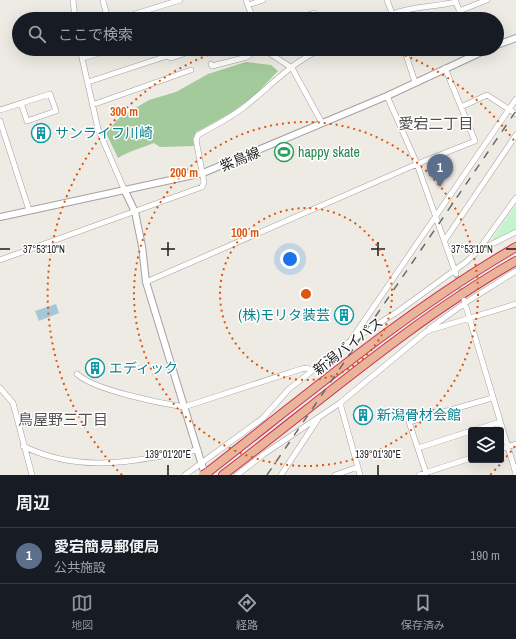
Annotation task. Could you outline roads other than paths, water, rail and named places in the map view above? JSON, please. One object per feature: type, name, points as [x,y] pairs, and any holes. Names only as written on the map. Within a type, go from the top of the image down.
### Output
[{"type":"highway","name":"新潟バイパス","points":[[205,474],[410,315],[455,284],[516,247]]},
{"type":"highway","name":"新潟バイパス","points":[[222,475],[441,308],[516,261]]},
{"type":"street","points":[[73,0],[74,12]]},
{"type":"street","points":[[141,12],[180,0]]},
{"type":"street","points":[[251,12],[247,2],[263,0]]},
{"type":"street","points":[[387,0],[392,12]]},
{"type":"street","points":[[403,12],[418,6],[442,5],[455,1],[459,11],[487,0]]},
{"type":"street","points":[[102,1],[106,12]]},
{"type":"street","points":[[504,42],[516,38]]},
{"type":"street","points":[[89,56],[83,58],[98,129],[135,212],[142,246],[146,282],[205,474]]},
{"type":"street","points":[[88,82],[167,56],[171,58],[177,56]]},
{"type":"street","points":[[211,64],[212,66],[247,56]]},
{"type":"street","points":[[274,56],[292,68],[322,123]]},
{"type":"street","points":[[0,260],[202,187],[204,182],[203,174],[196,140],[198,135],[241,109],[307,56]]},
{"type":"street","points":[[407,56],[415,82]]},
{"type":"street","name":"紫鳥線","points":[[0,217],[124,189],[203,174],[387,96],[468,56]]},
{"type":"street","points":[[146,282],[417,164],[475,141],[445,68]]},
{"type":"street","points":[[92,105],[191,70]]},
{"type":"street","points":[[0,110],[21,103],[50,94],[56,111],[27,121],[21,103]]},
{"type":"street","points":[[461,107],[487,95],[516,114]]},
{"type":"street","points":[[387,96],[417,164],[456,271]]},
{"type":"street","points":[[350,342],[516,99]]},
{"type":"street","points":[[0,121],[29,210]]},
{"type":"street","points":[[445,240],[516,135]]},
{"type":"street","points":[[185,475],[263,418],[289,389],[350,342],[397,312],[456,271],[477,252],[516,198]]},
{"type":"street","points":[[477,252],[516,232]]},
{"type":"street","points":[[237,475],[264,454],[340,403],[465,301],[516,271]]},
{"type":"street","points":[[465,301],[492,398],[516,474]]},
{"type":"street","points":[[427,331],[516,304]]},
{"type":"street","points":[[77,374],[89,384],[165,404],[184,407],[301,369],[307,368],[312,371]]},
{"type":"street","points":[[0,388],[13,403],[23,446],[32,475]]},
{"type":"street","points":[[426,473],[409,422],[492,398]]},
{"type":"street","points":[[340,403],[360,475]]},
{"type":"street","points":[[281,475],[320,416]]},
{"type":"street","points":[[485,427],[500,422]]},
{"type":"street","points":[[418,448],[468,432]]},
{"type":"street","points":[[504,448],[516,444]]},
{"type":"street","points":[[23,446],[36,453],[66,462],[103,466],[198,450]]},
{"type":"street","points":[[418,475],[468,459]]},
{"type":"street","points":[[335,475],[358,467]]},
{"type":"water","points":[[56,304],[59,313],[39,321],[35,311]]},
{"type":"tunnel","points":[[456,274],[463,296]]},
{"type":"railway","points":[[267,475],[516,111]]},
{"type":"place","name":"サンライフ川崎","points":[[41,133]]},
{"type":"place","name":"happy skate","points":[[284,152]]},
{"type":"place","name":"愛宕簡易郵便局","points":[[440,187]]},
{"type":"place","name":"(株)モリタ装芸","points":[[344,315]]},
{"type":"place","name":"エディック","points":[[95,368]]},
{"type":"place","name":"新潟骨材会館","points":[[363,415]]},
{"type":"district","name":"愛宕二丁目","points":[[436,123]]},
{"type":"district","name":"鳥屋野三丁目","points":[[63,419]]}]
